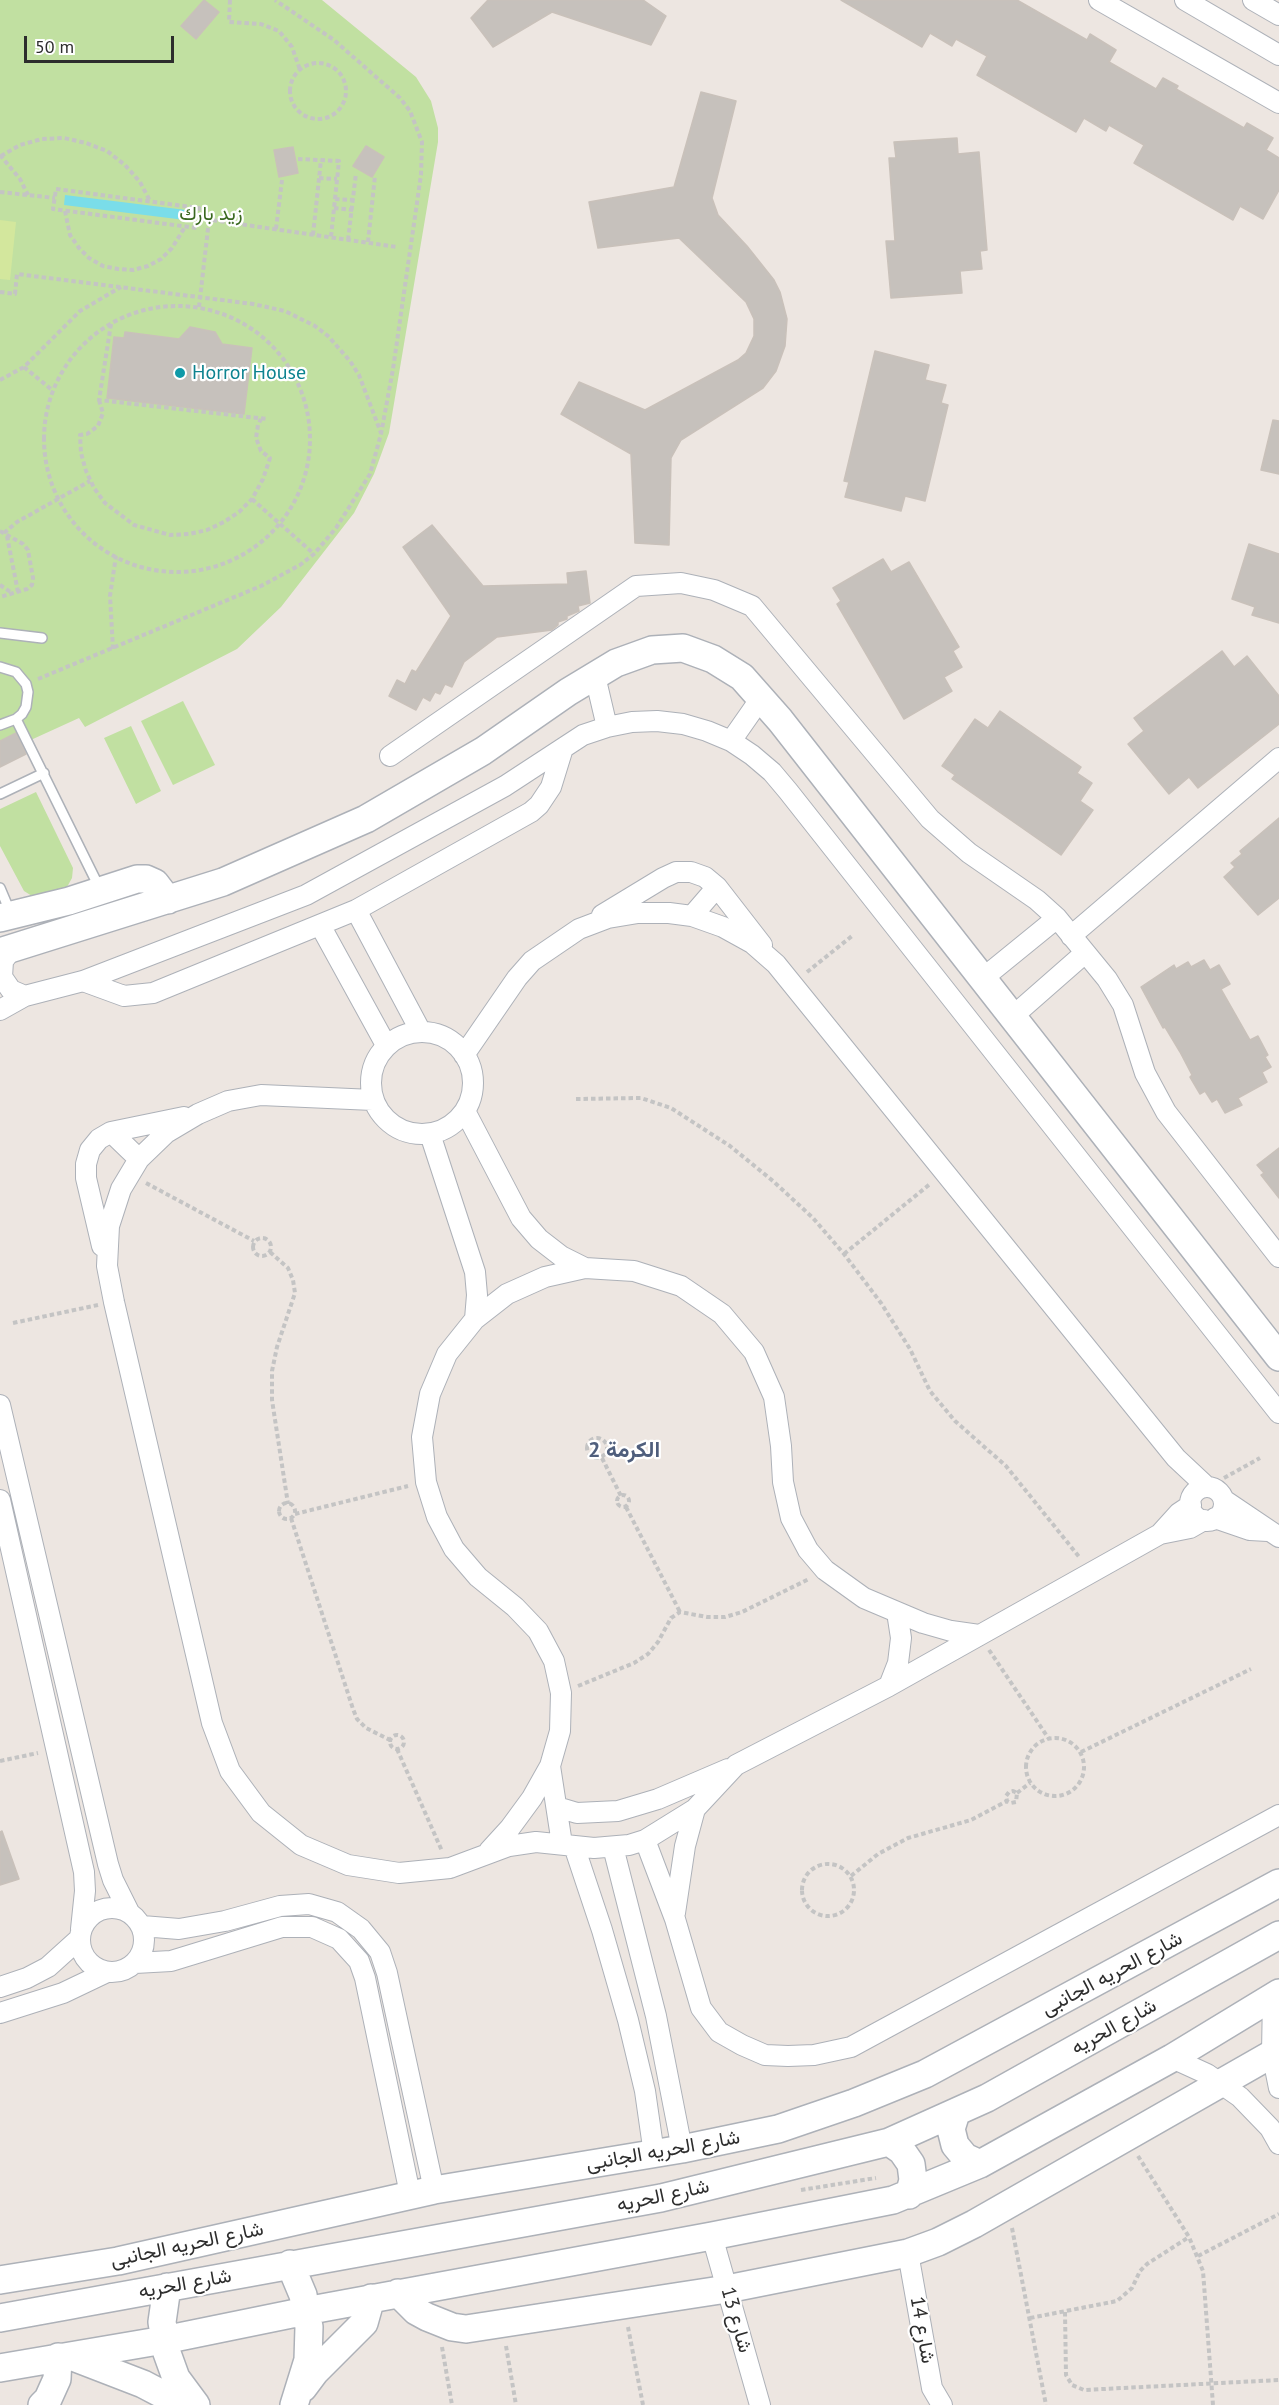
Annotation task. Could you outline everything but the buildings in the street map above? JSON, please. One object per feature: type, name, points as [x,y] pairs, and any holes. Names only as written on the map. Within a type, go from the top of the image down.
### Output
[{"type":"street","points":[[1100,0],[1279,103]]},
{"type":"street","points":[[1185,0],[1279,55]]},
{"type":"street","points":[[1253,0],[1279,15]]},
{"type":"street","points":[[390,756],[636,586],[681,583],[714,590],[752,606],[930,819],[948,837],[1037,900],[1057,918],[1107,979],[1123,1005],[1145,1073],[1166,1112],[1279,1257]]},
{"type":"street","points":[[25,996],[10,990],[2,977],[6,950],[223,882],[366,819],[483,751],[616,663],[652,650],[683,648],[713,659],[742,677],[761,698],[1279,1357]]},
{"type":"street","points":[[595,676],[607,727]]},
{"type":"street","points":[[731,741],[761,698]]},
{"type":"street","points":[[0,1010],[25,996],[83,981],[306,895],[505,786],[583,735],[607,727],[640,722],[683,724],[707,731],[731,741],[752,755],[772,772],[788,791],[1279,1413]]},
{"type":"street","points":[[83,981],[115,993],[144,995],[356,910],[531,812],[545,796],[550,786],[562,748]]},
{"type":"street","points":[[1071,936],[1279,758]]},
{"type":"street","points":[[464,1055],[517,978],[532,961],[579,929],[676,872],[691,872],[705,877],[717,887],[792,984],[1176,1458],[1197,1496],[1195,1515],[1274,1534]]},
{"type":"street","points":[[6,917],[137,879],[146,879],[159,887],[168,900]]},
{"type":"street","points":[[663,879],[669,913]]},
{"type":"street","points":[[692,916],[717,887]]},
{"type":"street","points":[[356,910],[421,1032]]},
{"type":"street","points":[[579,929],[608,918],[628,914],[669,913],[692,916],[723,927],[752,943],[776,964]]},
{"type":"street","points":[[982,979],[1057,918]]},
{"type":"street","points":[[320,925],[387,1046]]},
{"type":"street","points":[[1012,1017],[1085,953]]},
{"type":"street","points":[[421,1032],[446,1038],[464,1055],[471,1068],[473,1083],[471,1098],[465,1111],[450,1126],[430,1134],[402,1131],[384,1118],[373,1100],[370,1080],[375,1061],[387,1046],[409,1033],[421,1032]]},
{"type":"street","points":[[107,1266],[109,1226],[130,1174],[166,1133],[198,1114],[228,1101],[261,1095],[373,1100]]},
{"type":"street","points":[[465,1111],[521,1218],[539,1239],[561,1256],[585,1268]]},
{"type":"street","points":[[198,1114],[111,1132],[99,1139],[90,1150],[86,1164],[86,1178],[212,1723],[230,1771],[261,1813],[301,1845],[348,1865],[399,1873],[450,1868],[518,1845],[536,1842],[613,1847],[645,1840],[695,1809],[736,1765]]},
{"type":"street","points":[[111,1132],[130,1174]]},
{"type":"street","points":[[430,1134],[475,1272],[477,1296],[475,1319]]},
{"type":"street","points":[[86,1178],[130,1174]]},
{"type":"street","points":[[485,1855],[527,1806],[550,1766],[560,1731],[561,1694],[554,1661],[538,1631],[515,1606],[478,1577],[454,1549],[437,1517],[426,1482],[422,1437],[430,1394],[447,1354],[475,1319],[507,1294],[544,1277],[585,1268],[634,1271],[681,1286],[722,1314],[754,1352],[774,1397],[781,1446],[783,1482],[791,1518],[808,1550],[825,1570],[864,1598],[941,1628],[979,1635]]},
{"type":"street","points":[[0,1405],[108,1864],[113,1880],[145,1939],[142,1952],[135,1963]]},
{"type":"street","points":[[1160,1534],[1197,1496],[1218,1491],[1224,1500],[1274,1534]]},
{"type":"street","points":[[0,1500],[3,1528],[84,1872],[86,1891],[80,1934],[81,1950],[91,1965],[107,1972],[117,1972],[135,1963],[171,1961],[282,1927],[312,1927],[339,1939],[359,1961],[365,1978],[422,2192]]},
{"type":"street","points":[[556,1807],[577,1813],[618,1810],[658,1799],[736,1765],[889,1686],[1160,1534],[1190,1528],[1210,1519],[1222,1511],[1224,1500]]},
{"type":"street","points":[[889,1686],[898,1663],[901,1638],[897,1612]]},
{"type":"street","points":[[550,1766],[556,1807],[608,1949],[628,2020],[645,2091],[661,2198]]},
{"type":"street","points":[[63,1775],[86,1768]]},
{"type":"street","points":[[658,1799],[668,1825]]},
{"type":"street","points":[[675,1919],[680,1873],[695,1809]]},
{"type":"street","points":[[645,1840],[675,1919],[701,2008],[719,2032],[742,2046],[765,2055],[814,2055],[851,2047],[1279,1815]]},
{"type":"street","points":[[613,1847],[656,2016],[689,2191]]},
{"type":"street","name":"شارع الحريه الجانبى","points":[[4,2280],[118,2261],[422,2192],[654,2154],[778,2129],[854,2103],[925,2074],[1279,1883]]},
{"type":"street","points":[[0,1987],[27,1978],[48,1967],[80,1934],[90,1916],[97,1911],[113,1907],[136,1919],[178,1929],[225,1921],[279,1906],[309,1904],[337,1912],[361,1929],[380,1952],[387,1973],[422,2192]]},
{"type":"street","points":[[1215,1918],[1238,1958]]},
{"type":"street","name":"شارع الحريه","points":[[6,2317],[661,2198],[889,2142],[956,2113],[1279,1935]]},
{"type":"street","points":[[608,1949],[638,1942]]},
{"type":"street","points":[[0,2013],[63,1992],[107,1972]]},
{"type":"street","points":[[365,1978],[387,1973]]},
{"type":"street","points":[[1276,1995],[1276,2051],[1279,2088]]},
{"type":"street","points":[[0,2368],[164,2340],[307,2310],[712,2236],[893,2200],[980,2164],[1172,2058],[1276,1995]]},
{"type":"street","points":[[398,2293],[416,2311],[438,2323],[466,2329],[727,2289],[908,2253],[938,2242],[1008,2204],[1276,2051]]},
{"type":"street","points":[[1172,2058],[1222,2082],[1276,2131]]},
{"type":"street","points":[[956,2113],[951,2129],[955,2145],[965,2157],[980,2164]]},
{"type":"street","points":[[889,2142],[902,2151],[911,2164],[913,2180],[909,2195]]},
{"type":"street","name":"شارع 13","points":[[712,2236],[760,2405]]},
{"type":"street","name":"شارع 14","points":[[908,2253],[932,2388],[942,2405]]},
{"type":"street","points":[[290,2264],[307,2310],[310,2344],[308,2360],[294,2401]]},
{"type":"street","points":[[4,2280],[6,2317]]},
{"type":"street","points":[[167,2288],[163,2313],[164,2340],[176,2378],[196,2405]]},
{"type":"street","points":[[294,2401],[315,2372],[364,2323],[371,2298]]},
{"type":"street","points":[[42,2405],[48,2399],[57,2379],[64,2356]]},
{"type":"street","points":[[64,2356],[143,2384],[183,2405]]},
{"type":"lane","points":[[0,633],[42,638]]},
{"type":"lane","points":[[0,667],[16,672],[26,684],[28,692],[26,707],[16,719],[0,725]]},
{"type":"lane","points":[[16,719],[101,891]]},
{"type":"lane","points":[[0,794],[44,773]]},
{"type":"lane","points":[[0,888],[6,917]]},
{"type":"path","points":[[230,0],[229,22],[261,24],[279,31],[292,47],[300,70]]},
{"type":"path","points":[[26,684],[261,586],[300,565],[314,554],[336,528],[370,474],[381,434],[393,369],[423,158],[422,142],[417,126],[400,98],[334,40],[275,0]]},
{"type":"path","points":[[316,63],[332,67],[339,72],[346,88],[345,97],[337,112],[321,118],[304,115],[298,109],[293,102],[291,85],[300,70],[316,63]]},
{"type":"path","points":[[28,195],[20,179],[0,156],[20,145],[64,138],[86,142],[107,151],[125,165],[140,182],[150,202]]},
{"type":"path","points":[[298,159],[339,161],[330,237]]},
{"type":"path","points":[[313,235],[321,160]]},
{"type":"path","points":[[348,240],[356,173]]},
{"type":"path","points":[[368,242],[375,176]]},
{"type":"path","points":[[319,178],[337,179]]},
{"type":"path","points":[[276,229],[282,180]]},
{"type":"path","points":[[56,189],[150,202],[199,208],[197,228],[53,209],[56,189]]},
{"type":"path","points":[[0,192],[55,198]]},
{"type":"path","points":[[335,199],[354,200]]},
{"type":"path","points":[[334,208],[352,210]]},
{"type":"path","points":[[65,211],[70,235],[79,248],[103,266],[118,269],[133,270],[161,259],[172,248],[185,226]]},
{"type":"path","points":[[198,218],[397,247]]},
{"type":"path","points":[[199,308],[209,220]]},
{"type":"path","points":[[0,292],[15,294],[17,274],[253,304],[285,311],[321,331],[340,348],[359,375],[381,434]]},
{"type":"path","points":[[0,380],[24,367],[80,311],[122,286]]},
{"type":"path","points":[[177,305],[199,308],[246,325],[266,340],[283,358],[297,380],[306,403],[310,436],[310,453],[305,477],[296,501],[281,523],[260,543],[234,560],[205,569],[174,572],[143,568],[116,556],[94,542],[76,525],[58,498],[46,460],[44,436],[46,413],[52,390],[76,352],[92,336],[111,323],[132,313],[154,307],[177,305]]},
{"type":"path","points":[[111,323],[99,400],[103,413],[98,426],[87,434],[80,435],[81,453],[90,481],[105,503],[118,515],[134,525],[170,535],[189,534],[215,526],[239,512],[252,499],[263,479],[270,458],[261,451],[256,438],[261,419]]},
{"type":"path","points":[[24,367],[52,390]]},
{"type":"path","points":[[99,400],[267,419]]},
{"type":"path","points":[[3,533],[13,524],[90,481]]},
{"type":"path","points":[[252,499],[314,554]]},
{"type":"path","points":[[0,597],[27,589],[33,582],[29,553],[23,544],[3,533]]},
{"type":"path","points":[[3,533],[16,592]]},
{"type":"path","points":[[113,649],[110,596],[116,556]]},
{"type":"path","points":[[0,585],[16,592]]},
{"type":"path","points":[[792,984],[852,936]]},
{"type":"path","points":[[576,1099],[641,1098],[671,1108],[730,1146],[773,1181],[813,1218],[881,1302],[910,1349],[930,1390],[955,1422],[1006,1466],[1092,1572]]},
{"type":"path","points":[[844,1254],[945,1172]]},
{"type":"path","points":[[130,1174],[254,1241],[264,1238],[269,1241],[270,1252],[265,1256],[254,1253],[252,1247],[254,1241]]},
{"type":"path","points":[[270,1252],[288,1268],[295,1293],[277,1347],[272,1371],[272,1400],[288,1504]]},
{"type":"path","points":[[13,1323],[114,1302]]},
{"type":"path","points":[[593,1439],[603,1440],[606,1444],[607,1449],[602,1458],[591,1456],[588,1453],[589,1443],[593,1439]]},
{"type":"path","points":[[602,1458],[621,1496]]},
{"type":"path","points":[[1197,1496],[1260,1458]]},
{"type":"path","points":[[295,1514],[294,1507],[288,1504],[281,1506],[280,1514],[283,1518],[291,1518],[295,1514],[426,1482]]},
{"type":"path","points":[[621,1496],[624,1495],[629,1500],[626,1507]]},
{"type":"path","points":[[621,1496],[618,1498],[618,1504],[623,1508],[626,1507]]},
{"type":"path","points":[[626,1507],[680,1612]]},
{"type":"path","points":[[291,1518],[352,1709],[357,1719],[366,1728],[390,1740],[390,1744],[397,1749],[450,1868]]},
{"type":"path","points":[[561,1694],[634,1663],[648,1654],[658,1642],[671,1618],[680,1612],[707,1617],[725,1617],[742,1612],[825,1570]]},
{"type":"path","points":[[979,1635],[1048,1739]]},
{"type":"path","points":[[1080,1752],[1251,1669]]},
{"type":"path","points":[[390,1740],[396,1736],[403,1740],[404,1744],[397,1749]]},
{"type":"path","points":[[1048,1739],[1067,1740],[1080,1752],[1084,1761],[1084,1772],[1075,1789],[1066,1795],[1046,1795],[1030,1783],[1026,1772],[1027,1761],[1031,1751],[1038,1743],[1048,1739]]},
{"type":"path","points":[[0,1761],[57,1750]]},
{"type":"path","points":[[851,1876],[878,1854],[908,1838],[971,1820],[1007,1801],[1016,1802],[1017,1793],[1030,1783]]},
{"type":"path","points":[[1007,1801],[1006,1796],[1009,1792],[1017,1793]]},
{"type":"path","points":[[822,1863],[833,1863],[843,1868],[851,1876],[855,1886],[854,1897],[849,1907],[840,1914],[829,1916],[818,1914],[809,1908],[803,1898],[801,1887],[804,1877],[812,1868],[822,1863]]},
{"type":"path","points":[[1126,2137],[1189,2237],[1203,2271],[1213,2405]]},
{"type":"path","points":[[1008,2204],[1046,2405]]},
{"type":"path","points":[[1198,2256],[1279,2214]]},
{"type":"path","points":[[1030,2318],[1118,2301],[1132,2288],[1140,2271],[1147,2264],[1189,2237]]},
{"type":"path","points":[[624,2306],[643,2405]]},
{"type":"path","points":[[1065,2312],[1066,2375],[1072,2385],[1084,2390],[1279,2380]]},
{"type":"path","points":[[438,2323],[452,2405]]},
{"type":"path","points":[[502,2324],[516,2405]]},
{"type":"green space","name":"زيد بارك","points":[[0,0],[322,0],[416,77],[431,101],[438,128],[438,142],[389,433],[374,474],[354,513],[281,607],[237,649],[85,727],[79,718],[22,744],[17,733],[0,741]]},
{"type":"green space","points":[[0,220],[16,222],[10,280],[0,279]]},
{"type":"green space","points":[[183,701],[215,765],[173,785],[141,721]]},
{"type":"green space","points":[[131,726],[161,791],[136,804],[104,738]]},
{"type":"green space","points":[[36,792],[73,868],[72,878],[61,894],[32,896],[24,891],[0,846],[0,809]]},
{"type":"water","points":[[65,195],[186,210],[185,220],[64,205]]},
{"type":"place","name":"Horror House","points":[[180,373]]},
{"type":"district","name":"الكرمة 2","points":[[624,1451]]}]
